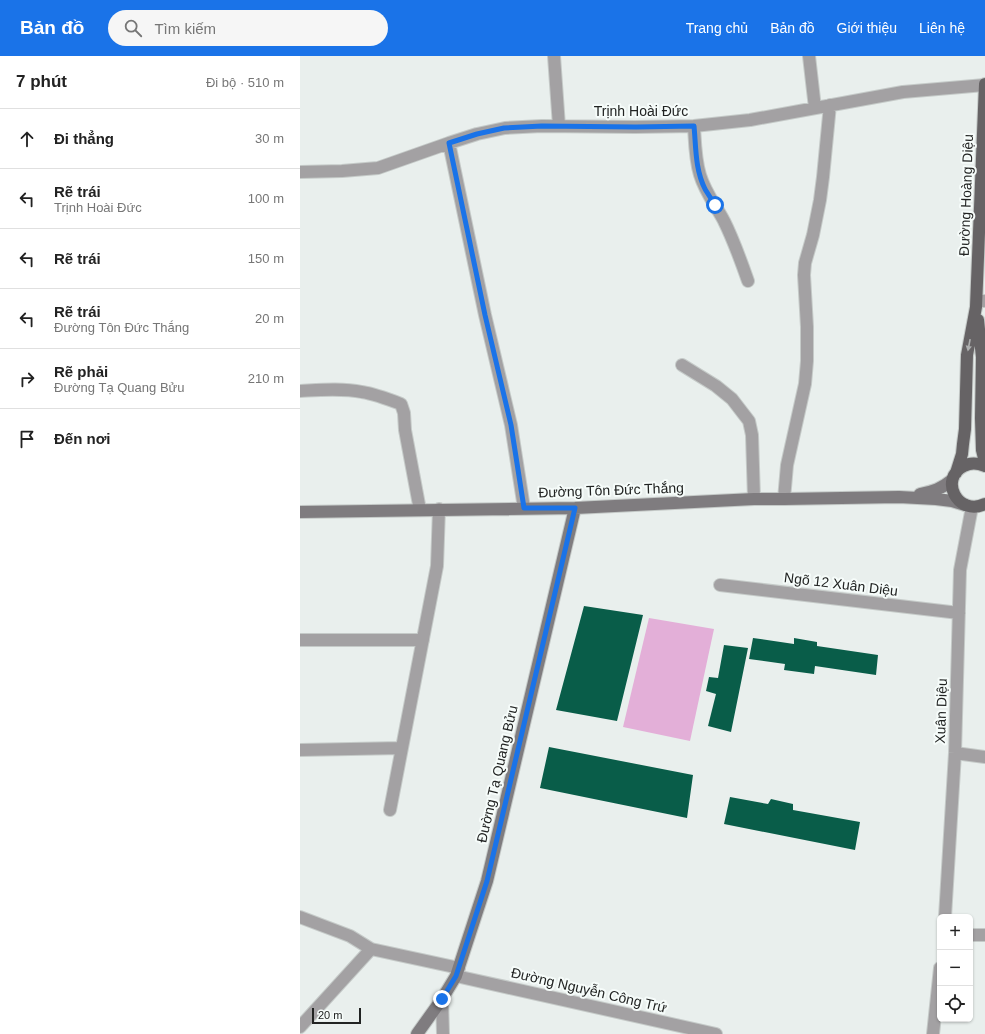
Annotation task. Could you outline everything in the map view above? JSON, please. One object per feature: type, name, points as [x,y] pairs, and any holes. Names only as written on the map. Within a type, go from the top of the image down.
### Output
[{"type":"main road","name":"Đường Hoàng Diệu","points":[[985,84],[979,303],[982,357],[982,450],[985,462]]},
{"type":"main road","name":"Đường Hoàng Diệu","points":[[954,476],[962,454],[965,425],[967,355],[979,303]]},
{"type":"main road","points":[[977,506],[958,501],[954,495],[952,487],[954,476],[961,467],[967,464],[974,463],[985,466]]},
{"type":"street","points":[[554,56],[560,126]]},
{"type":"street","points":[[809,56],[816,108]]},
{"type":"street","name":"Trịnh Hoài Đức","points":[[300,172],[378,168],[477,134],[504,128],[542,126],[694,126],[750,120],[903,92],[985,84]]},
{"type":"street","points":[[784,500],[787,464],[805,384],[807,361],[807,326],[804,276],[805,263],[813,235],[820,200],[830,105]]},
{"type":"street","points":[[694,126],[697,162],[704,188],[724,222],[733,241],[748,281]]},
{"type":"street","points":[[449,143],[485,315],[511,425],[524,508]]},
{"type":"street","points":[[682,365],[716,386],[732,399],[749,421],[752,435],[754,499]]},
{"type":"street","points":[[300,392],[338,389],[362,392],[401,404],[404,413],[405,430],[420,510]]},
{"type":"street","points":[[899,498],[935,491],[944,486],[954,476]]},
{"type":"street","points":[[899,498],[936,499],[977,506]]},
{"type":"street","name":"Đường Tôn Đức Thắng","points":[[300,512],[575,508],[754,499],[784,500],[899,498]]},
{"type":"street","name":"Xuân Diệu","points":[[946,914],[955,753],[960,570],[977,506]]},
{"type":"street","name":"Đường Tạ Quang Bửu","points":[[417,1034],[442,999],[457,972],[487,881],[575,508]]},
{"type":"street","points":[[390,810],[437,566],[439,509]]},
{"type":"street","name":"Ngõ 12 Xuân Diệu","points":[[720,584],[959,613]]},
{"type":"street","points":[[300,640],[422,640]]},
{"type":"street","points":[[300,750],[401,748]]},
{"type":"street","points":[[955,753],[985,757]]},
{"type":"street","name":"Đường Nguyễn Công Trứ","points":[[300,917],[350,936],[372,949],[457,972],[716,1034]]},
{"type":"street","points":[[973,935],[985,935]]},
{"type":"street","points":[[302,1023],[372,949]]},
{"type":"street","points":[[933,1034],[938,986]]},
{"type":"street","points":[[442,999],[443,1034]]},
{"type":"shaded area","points":[[649,618],[714,629],[690,741],[623,727]]},
{"type":"building","points":[[584,606],[643,615],[617,721],[556,710]]},
{"type":"building","points":[[753,638],[794,644],[794,638],[817,642],[817,646],[878,655],[876,675],[815,666],[814,674],[784,670],[785,664],[749,659]]},
{"type":"building","points":[[724,645],[748,648],[731,732],[708,726],[716,694],[706,691],[709,677],[718,678]]},
{"type":"building","points":[[549,747],[693,775],[687,818],[540,788]]},
{"type":"building","points":[[730,797],[768,804],[771,799],[793,804],[793,810],[860,822],[855,850],[724,824]]},
{"type":"route","points":[[442,999],[456,976],[487,881],[575,508],[524,508],[511,425],[485,315],[449,143],[477,134],[504,128],[542,126],[694,126],[697,162],[700,175],[704,188],[715,205]]}]
